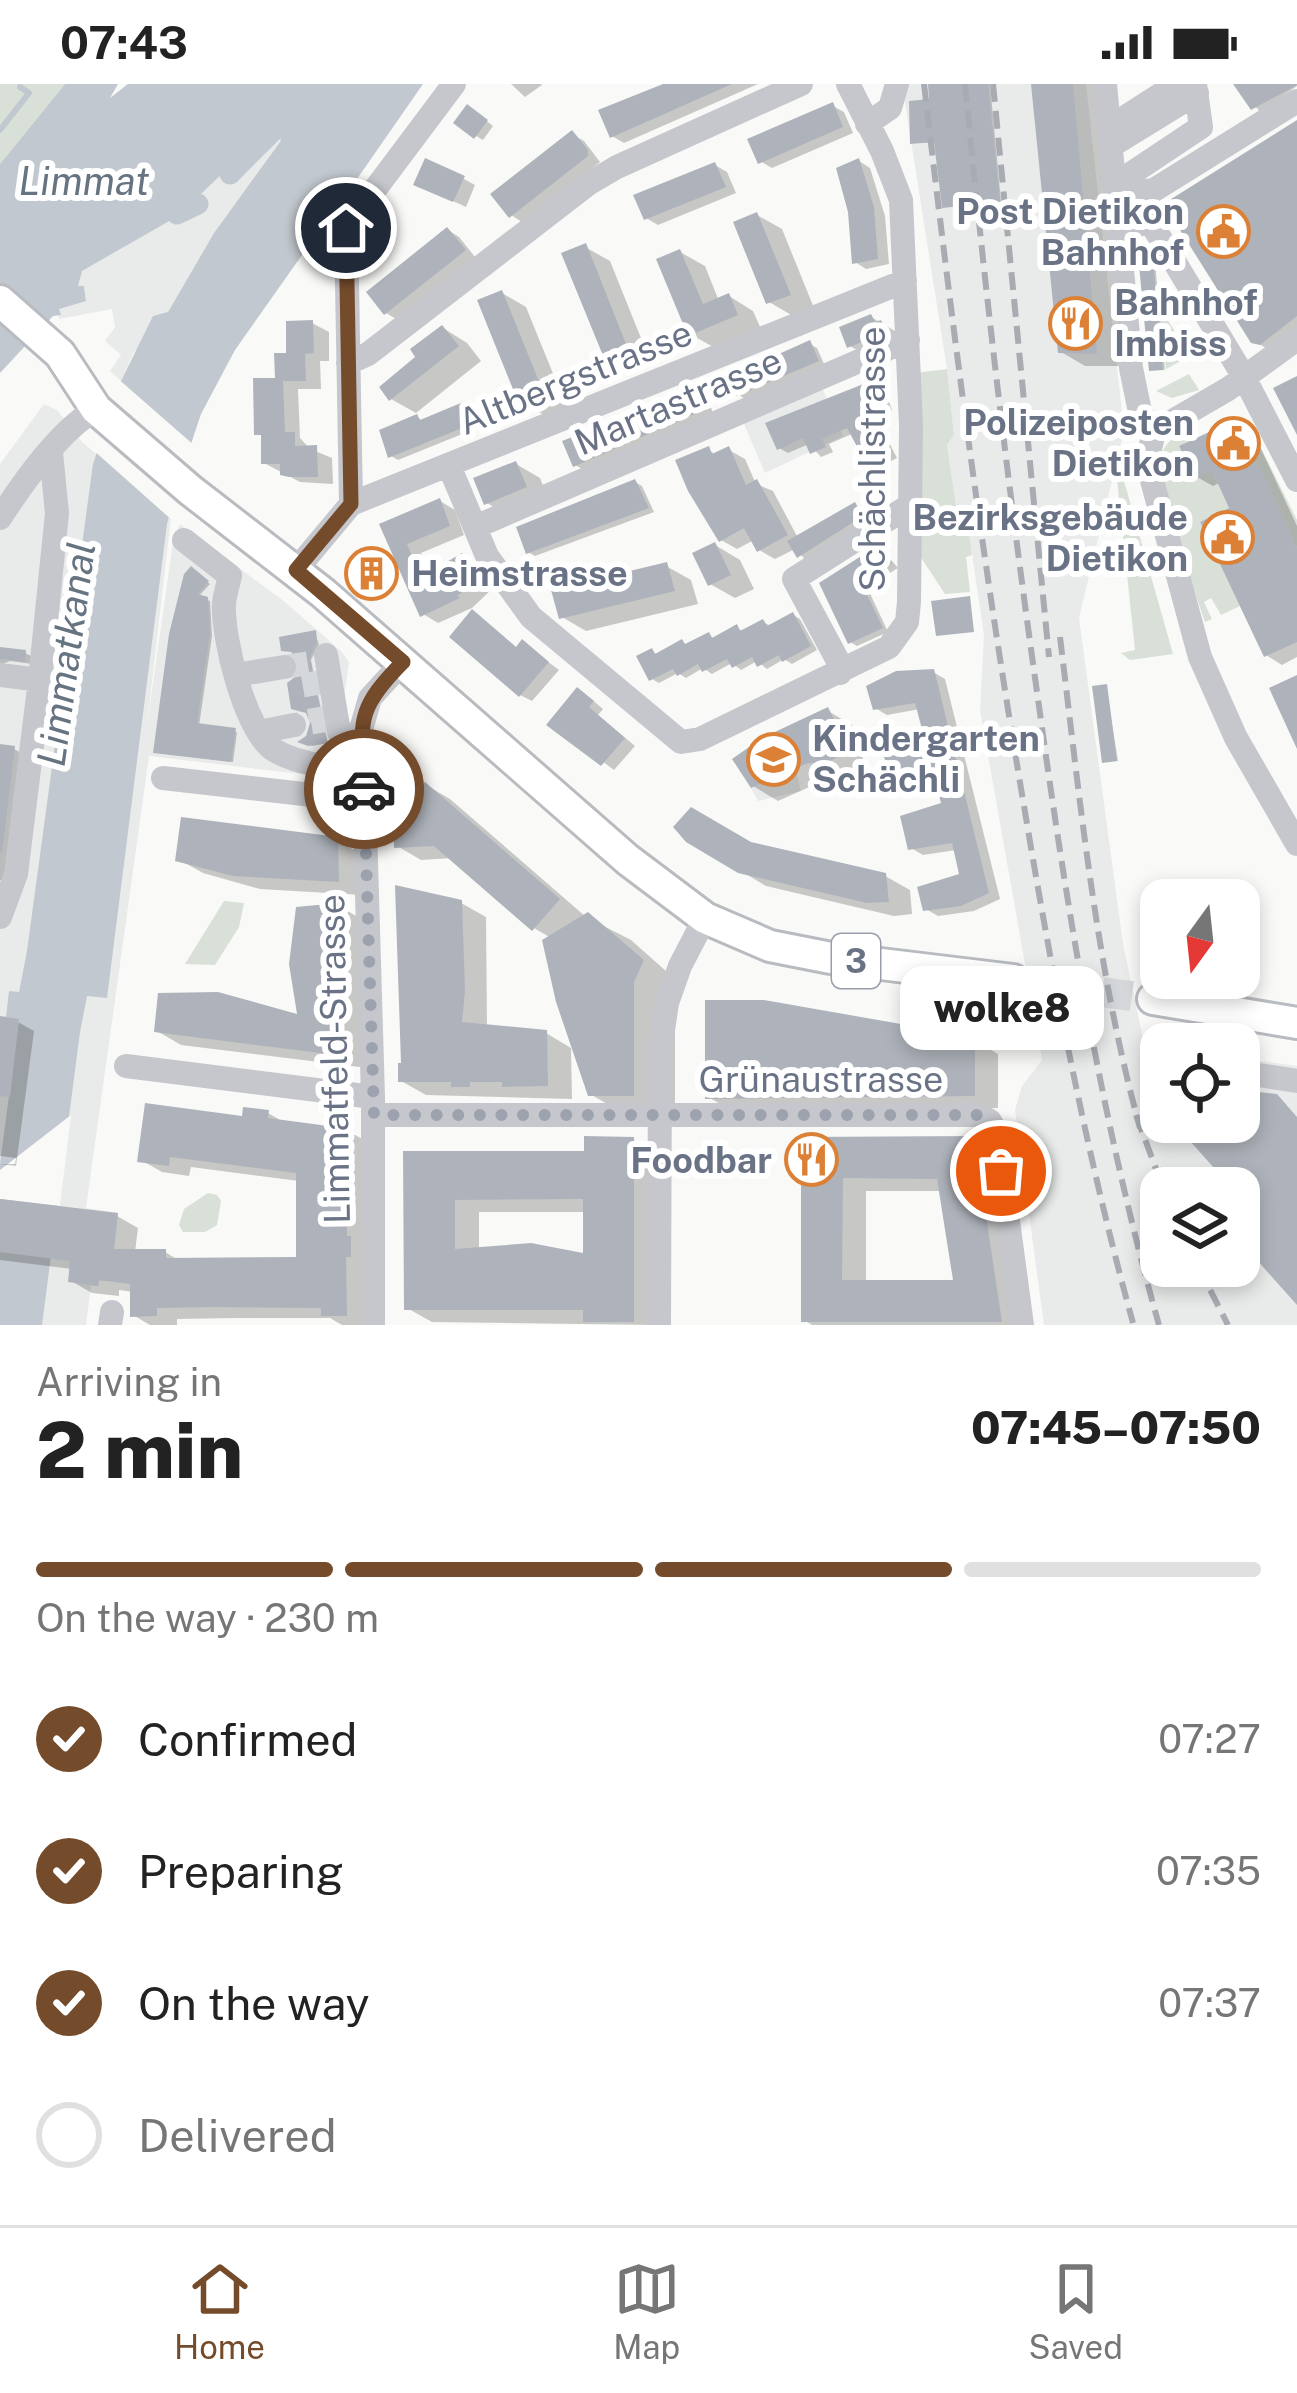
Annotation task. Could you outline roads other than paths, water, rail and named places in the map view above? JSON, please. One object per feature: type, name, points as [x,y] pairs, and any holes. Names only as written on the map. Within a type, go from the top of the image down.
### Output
[{"type":"main road","name":"3","points":[[0,301],[69,365],[96,409],[190,490],[296,570],[628,860],[705,918],[749,940],[790,950],[1013,980]]},
{"type":"main road","points":[[1153,999],[1297,1023]]},
{"type":"street","points":[[351,504],[346,228],[454,84]]},
{"type":"street","points":[[348,363],[368,354],[588,184],[801,84]]},
{"type":"street","name":"Schächlistrasse","points":[[475,527],[488,556],[531,617],[681,742],[700,739],[889,647],[907,622],[912,504],[900,192],[848,84]]},
{"type":"street","points":[[867,124],[890,108],[897,84]]},
{"type":"street","points":[[1146,84],[1115,104],[1110,129],[1134,389],[1140,412],[1154,431]]},
{"type":"street","points":[[1192,92],[1201,127],[1123,179],[1110,129],[1192,92]]},
{"type":"street","points":[[1110,129],[1154,190],[1297,101]]},
{"type":"street","points":[[1118,227],[1151,223],[1244,377],[1297,480]]},
{"type":"street","name":"Altbergstrasse","points":[[296,570],[351,504],[905,281]]},
{"type":"street","points":[[1297,339],[1154,431],[1147,462],[1200,657],[1236,738],[1297,844]]},
{"type":"street","name":"Martastrasse","points":[[475,527],[908,340]]},
{"type":"street","points":[[0,518],[76,421],[96,409]]},
{"type":"street","points":[[0,916],[16,874],[40,680],[57,513],[51,453]]},
{"type":"street","points":[[450,467],[475,527]]},
{"type":"street","points":[[840,674],[837,659],[794,578],[912,504]]},
{"type":"street","points":[[184,540],[230,576],[224,610],[236,675],[267,744],[280,753],[364,774]]},
{"type":"street","points":[[326,655],[339,732],[362,738]]},
{"type":"street","name":"Limmatfeld-Strasse","points":[[373,1325],[373,1106],[362,738],[370,698],[403,662]]},
{"type":"street","points":[[236,675],[284,667]]},
{"type":"street","points":[[0,675],[40,680]]},
{"type":"street","points":[[259,732],[294,725]]},
{"type":"street","points":[[163,778],[365,801]]},
{"type":"street","points":[[659,1325],[660,1050],[667,1004],[705,918]]},
{"type":"street","name":"Grünaustrasse","points":[[126,1066],[373,1106],[659,1116],[980,1115],[996,1132],[1022,1325]]},
{"type":"street","points":[[1260,1075],[1297,1081]]},
{"type":"water","name":"Limmat","points":[[65,84],[118,84],[110,98],[128,84],[423,84],[357,179],[337,180],[338,204],[235,350],[201,414],[167,524],[107,998],[87,996],[42,1325],[0,1325],[0,1164],[19,1020],[6,1017],[9,991],[19,992],[27,951],[93,464],[121,381],[153,316],[168,312],[214,233],[280,142],[282,132],[273,125],[178,216],[82,271],[78,286],[84,286],[86,301],[59,309],[61,315],[53,316],[0,373],[0,164]]},
{"type":"waterway","points":[[0,130],[29,93],[20,87]]},
{"type":"waterway","points":[[230,174],[273,131],[270,129]]},
{"type":"waterway","points":[[177,214],[198,204]]},
{"type":"tunnel","points":[[284,667],[311,663],[321,721],[294,725]]},
{"type":"tunnel","points":[[1013,980],[1140,997]]},
{"type":"railway","points":[[924,84],[969,445],[1024,806],[1072,1066],[1133,1323]]},
{"type":"railway","points":[[965,84],[1007,469],[1061,857],[1103,1092],[1159,1325]]},
{"type":"railway","points":[[993,84],[1049,657]]},
{"type":"railway","points":[[1060,637],[1101,946],[1140,1128]]},
{"type":"railway","points":[[1136,1115],[1155,1167]]},
{"type":"railway","points":[[1209,1287],[1228,1325]]},
{"type":"place","name":"Post Dietikon Bahnhof","points":[[1223,232]]},
{"type":"place","name":"Bahnhof Imbiss","points":[[1075,323]]},
{"type":"place","name":"Polizeiposten Dietikon","points":[[1233,443]]},
{"type":"place","name":"Bezirksgebäude Dietikon","points":[[1227,538]]},
{"type":"place","name":"Heimstrasse","points":[[372,573]]},
{"type":"place","name":"Kindergarten Schächli","points":[[773,759]]},
{"type":"place","name":"Foodbar","points":[[811,1160]]},
{"type":"place","name":"wolke8","points":[[1001,1171]]},
{"type":"water label","name":"Limmatkanal","points":[[66,654]]}]
